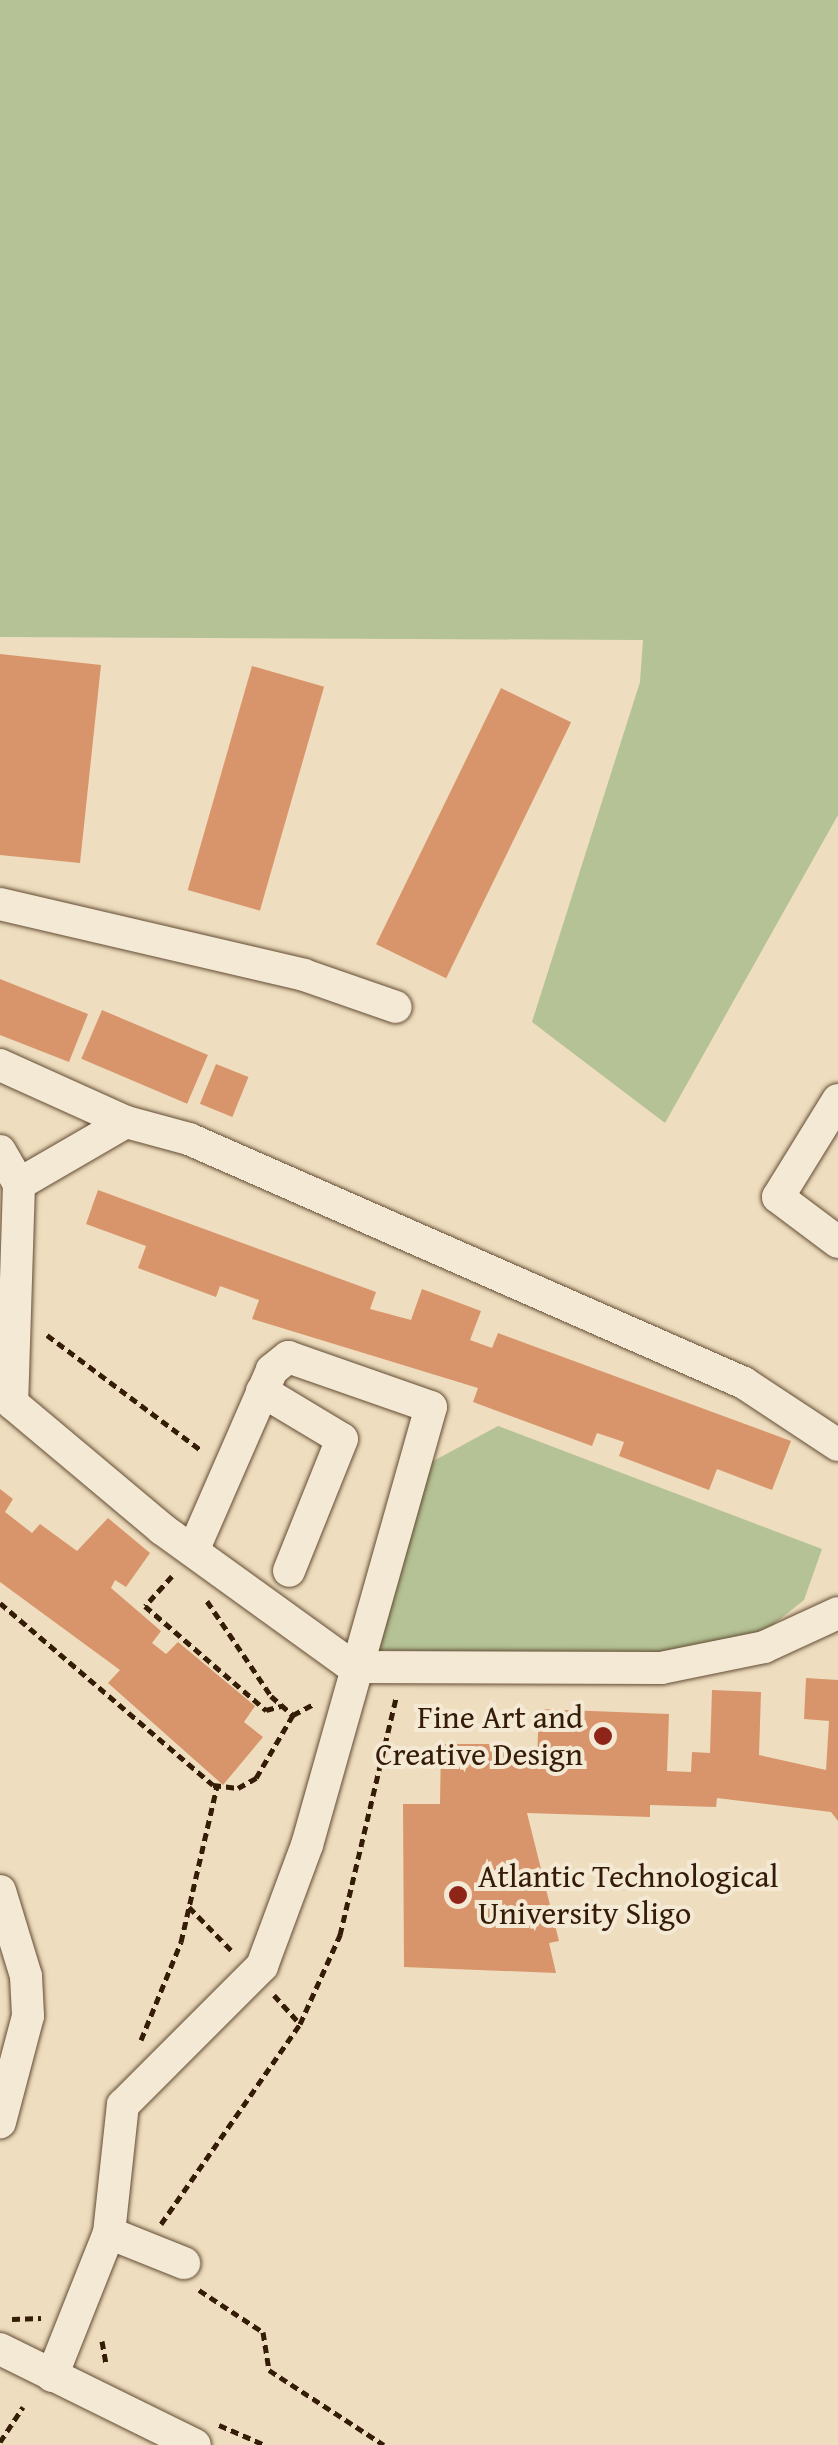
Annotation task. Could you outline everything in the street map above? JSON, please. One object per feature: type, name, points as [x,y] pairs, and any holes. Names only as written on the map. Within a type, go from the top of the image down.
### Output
[{"type":"street","points":[[0,904],[304,974],[396,1007]]},
{"type":"street","points":[[0,1064],[126,1122],[189,1139],[744,1383],[838,1445]]},
{"type":"street","points":[[838,1100],[778,1197],[838,1242]]},
{"type":"street","points":[[19,1184],[126,1122]]},
{"type":"street","points":[[0,1151],[19,1184],[12,1403],[353,1667],[661,1668],[764,1646],[838,1613]]},
{"type":"street","points":[[52,2376],[108,2233],[122,2105],[255,1974],[307,1845],[353,1667],[431,1407],[302,1356],[272,1370],[195,1546]]},
{"type":"street","points":[[262,1391],[342,1438],[289,1571]]},
{"type":"street","points":[[0,1890],[26,1976],[28,2016],[0,2122]]},
{"type":"street","points":[[108,2233],[148,2242],[183,2271]]},
{"type":"street","points":[[0,2348],[196,2445]]},
{"type":"path","points":[[45,1316],[48,1342],[228,1469]]},
{"type":"path","points":[[195,1546],[146,1606],[266,1710],[282,1706]]},
{"type":"path","points":[[207,1590],[211,1617],[293,1715]]},
{"type":"path","points":[[0,1603],[216,1786],[256,1778],[293,1715],[336,1692],[344,1701]]},
{"type":"path","points":[[148,2242],[300,2024],[340,1935],[404,1668]]},
{"type":"path","points":[[189,1906],[255,1974]]},
{"type":"path","points":[[183,2271],[263,2332],[269,2370],[384,2445]]},
{"type":"path","points":[[104,2322],[112,2372]]},
{"type":"path","points":[[0,2442],[24,2406]]},
{"type":"green space","points":[[0,0],[838,0],[838,815],[665,1123],[532,1022],[640,682],[643,640],[0,637]]},
{"type":"green space","points":[[498,1426],[822,1549],[804,1600],[754,1640],[650,1657],[377,1650],[426,1465]]},
{"type":"building","points":[[0,654],[101,665],[80,863],[0,855]]},
{"type":"building","points":[[252,666],[324,687],[260,911],[188,890]]},
{"type":"building","points":[[501,688],[571,722],[446,978],[376,944]]},
{"type":"building","points":[[0,979],[88,1014],[69,1062],[0,1035]]},
{"type":"building","points":[[102,1010],[208,1055],[187,1104],[81,1059]]},
{"type":"building","points":[[216,1064],[248,1077],[232,1117],[200,1104]]},
{"type":"building","points":[[98,1190],[376,1292],[370,1309],[411,1320],[422,1289],[481,1311],[470,1340],[492,1348],[498,1333],[791,1441],[772,1490],[717,1469],[709,1490],[619,1456],[624,1442],[597,1433],[592,1446],[473,1402],[478,1388],[252,1319],[259,1300],[220,1286],[216,1297],[138,1268],[146,1246],[86,1224]]},
{"type":"building","points":[[0,1489],[13,1499],[5,1512],[32,1533],[40,1524],[77,1551],[108,1518],[150,1553],[126,1587],[115,1580],[111,1588],[161,1631],[152,1643],[166,1654],[178,1642],[255,1706],[244,1722],[263,1737],[223,1785],[108,1683],[120,1670],[0,1582]]},
{"type":"building","points":[[806,1678],[838,1680],[838,1821],[831,1812],[717,1798],[716,1807],[650,1805],[650,1817],[527,1813],[559,1941],[549,1943],[556,1973],[404,1967],[403,1804],[440,1804],[441,1744],[506,1744],[506,1758],[537,1759],[539,1709],[669,1714],[667,1771],[691,1772],[692,1752],[710,1753],[712,1690],[761,1692],[759,1755],[826,1770],[829,1721],[804,1719]]},
{"type":"place","name":"Fine Art and Creative Design","points":[[603,1736]]},
{"type":"place","name":"Atlantic Technological University Sligo","points":[[458,1895]]}]
